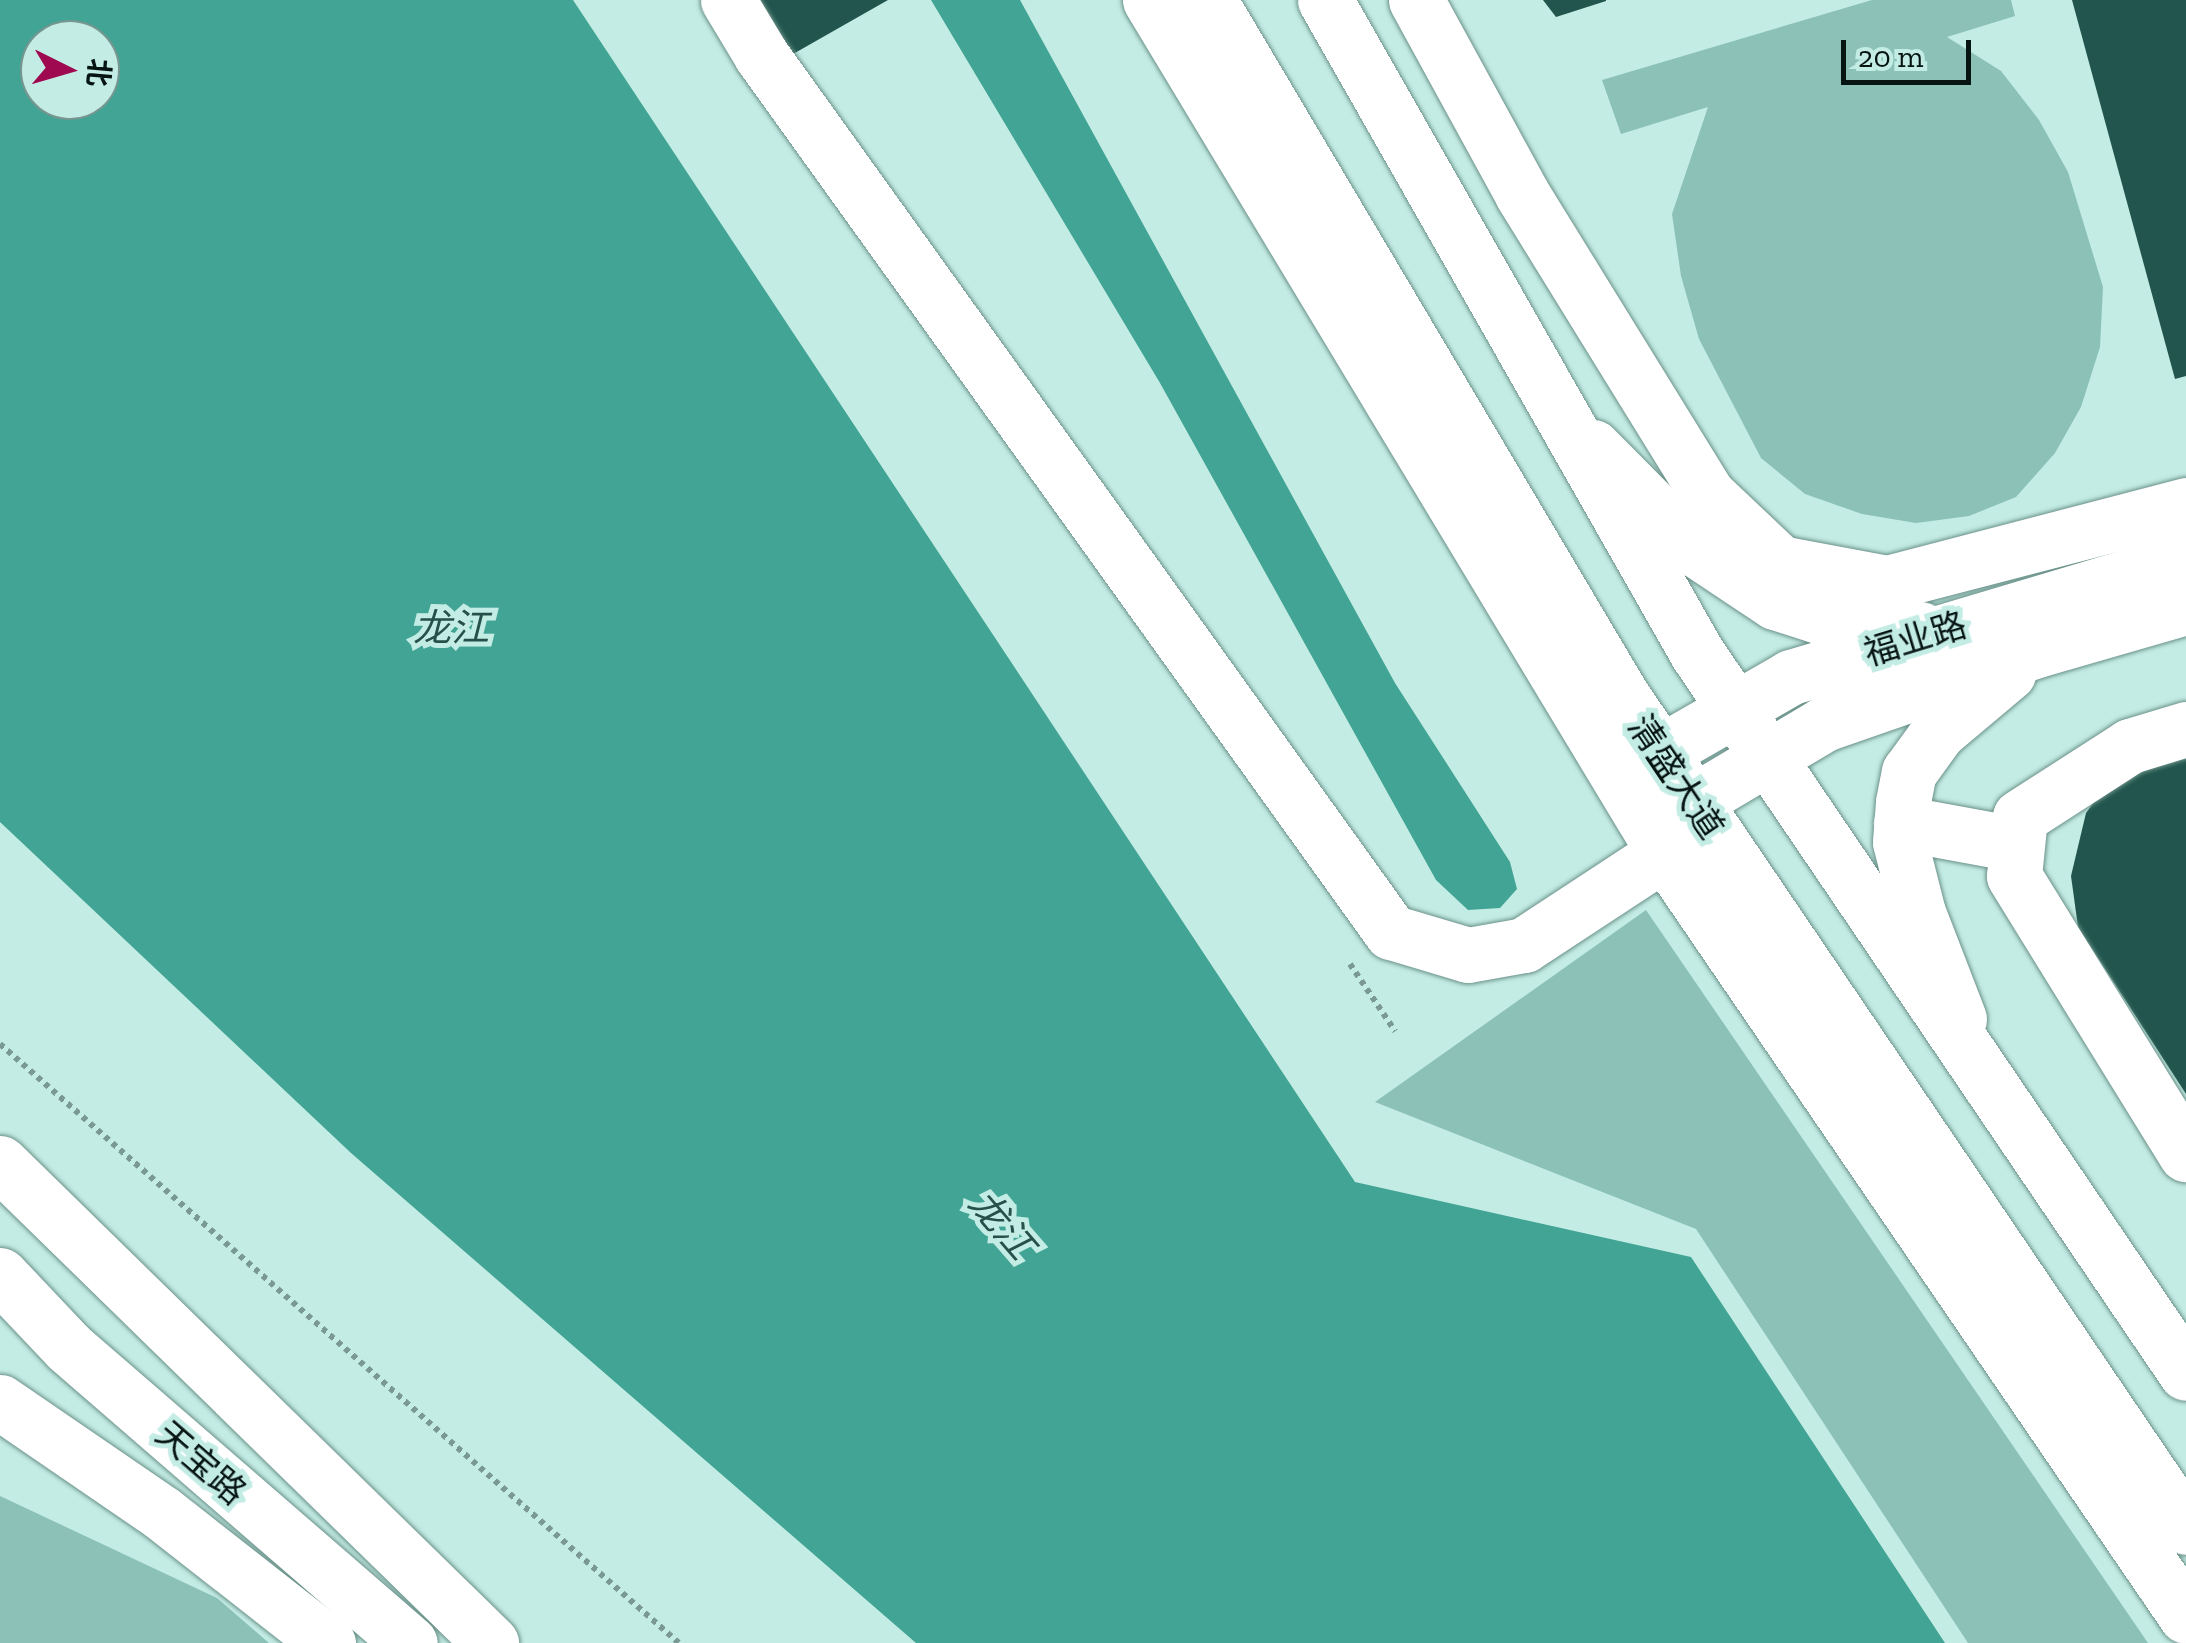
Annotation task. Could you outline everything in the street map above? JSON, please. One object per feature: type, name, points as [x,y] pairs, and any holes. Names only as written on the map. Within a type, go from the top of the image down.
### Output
[{"type":"street","name":"福业路","points":[[728,0],[818,135],[1390,932],[1468,956],[1524,945],[1687,827],[1766,758],[1824,724],[2037,650],[2186,607]]},
{"type":"street","points":[[1150,0],[1687,827],[2186,1616]]},
{"type":"street","name":"清盛大道","points":[[1209,0],[1659,753],[1687,827],[2186,1527]]},
{"type":"street","points":[[1325,0],[1734,709],[2186,1373]]},
{"type":"street","points":[[1416,0],[1522,194],[1707,494],[1780,563],[1887,583],[2186,505]]},
{"type":"street","points":[[1566,417],[1650,512],[1775,602],[1819,616],[1938,631]]},
{"type":"street","name":"福业路","points":[[1659,753],[1791,677],[2186,559]]},
{"type":"street","points":[[1984,1077],[1918,913],[1900,823],[1909,772],[1938,732],[2037,650]]},
{"type":"street","points":[[2186,729],[2130,746],[2062,785],[2020,817],[2014,876],[2186,1154]]},
{"type":"street","points":[[1900,823],[2015,844]]},
{"type":"street","points":[[0,1162],[491,1643]]},
{"type":"street","name":"天宝路","points":[[0,1274],[68,1346],[410,1643]]},
{"type":"street","name":"天宝路","points":[[0,1402],[162,1513],[328,1643]]},
{"type":"path","points":[[0,1044],[680,1643]]},
{"type":"shaded area","points":[[1872,0],[2011,0],[2015,16],[1947,37],[2001,71],[2039,120],[2068,172],[2103,287],[2100,347],[2081,407],[2055,453],[2016,497],[1969,516],[1916,523],[1862,514],[1805,494],[1761,458],[1699,339],[1681,276],[1672,214],[1708,107],[1621,134],[1602,80]]},
{"type":"shaded area","points":[[1646,910],[2148,1643],[1968,1643],[1696,1229],[1375,1102]]},
{"type":"shaded area","points":[[0,1496],[217,1598],[269,1643],[0,1643]]},
{"type":"water","name":"龙江","points":[[0,0],[573,0],[1355,1182],[1691,1257],[1945,1643],[916,1643],[351,1153],[0,822]]},
{"type":"water","points":[[931,0],[1020,0],[1395,683],[1510,862],[1517,889],[1500,908],[1468,910],[1436,880],[1160,383]]},
{"type":"building","points":[[745,0],[888,0],[779,62]]},
{"type":"building","points":[[1543,0],[1606,0],[1606,1],[1556,17]]},
{"type":"building","points":[[2072,0],[2186,0],[2186,376],[2175,379]]},
{"type":"building","points":[[2186,751],[2186,1094],[2078,927],[2071,876],[2086,813],[2114,774]]}]
